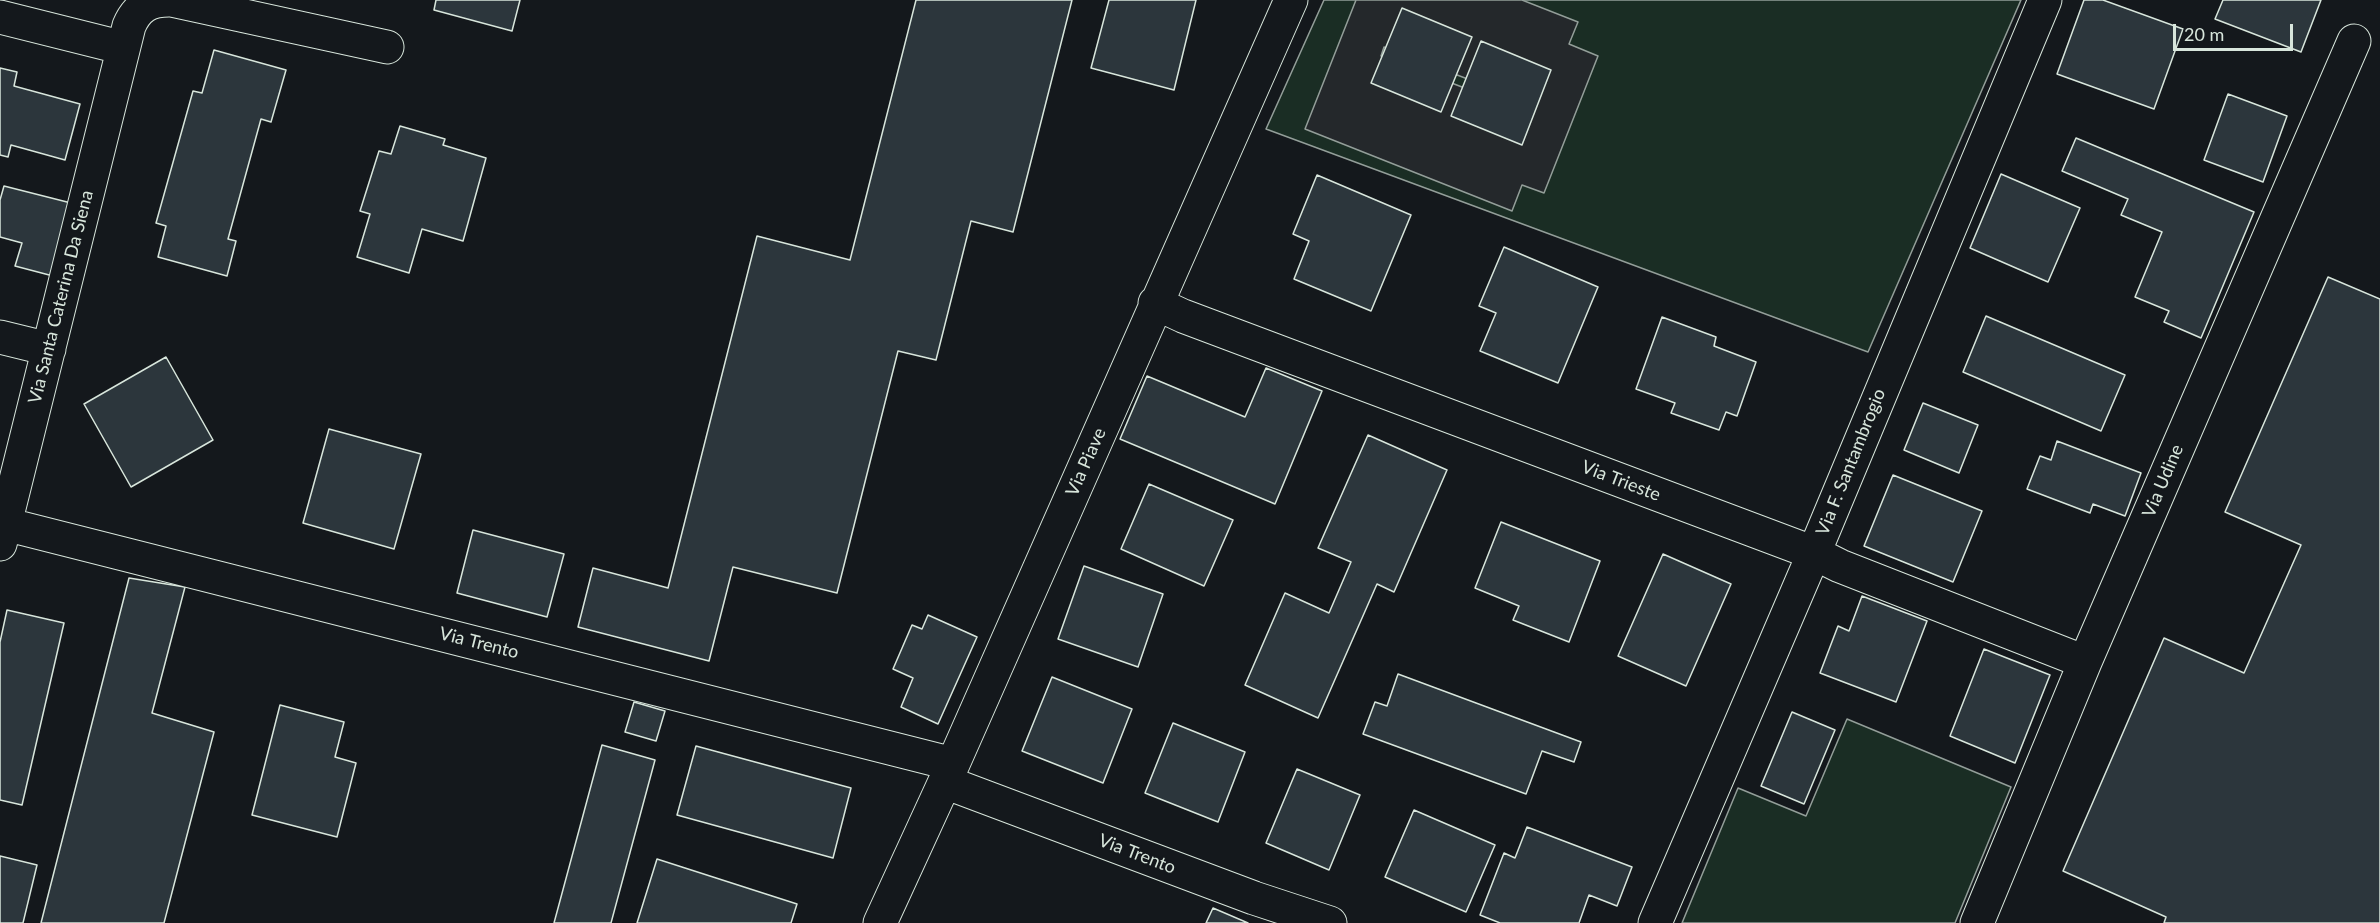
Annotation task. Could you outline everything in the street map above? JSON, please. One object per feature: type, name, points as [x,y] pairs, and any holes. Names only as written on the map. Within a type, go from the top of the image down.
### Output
[{"type":"street","points":[[170,0],[387,46]]},
{"type":"street","name":"Via Santa Caterina Da Siena","points":[[2,534],[132,18],[147,3],[170,0]]},
{"type":"street","name":"Via Piave","points":[[880,923],[949,773],[1291,0]]},
{"type":"street","name":"Via F. Santambrogio","points":[[1654,923],[1814,553],[2045,0]]},
{"type":"street","points":[[0,17],[123,50]]},
{"type":"street","name":"Via Udine","points":[[1977,923],[2085,662],[2354,41]]},
{"type":"street","name":"Via Trieste","points":[[1155,303],[1183,316],[1814,553],[1840,566],[2085,662]]},
{"type":"street","points":[[0,338],[49,349]]},
{"type":"street","name":"Via Trento","points":[[2,534],[949,773],[1254,898],[1330,923]]},
{"type":"green space","points":[[1324,0],[2021,0],[1868,352],[1266,129]]},
{"type":"green space","points":[[1847,719],[2011,787],[1955,923],[1682,923],[1738,788],[1806,816]]},
{"type":"shaded area","points":[[1356,0],[1522,0],[1578,22],[1569,44],[1598,56],[1544,193],[1522,185],[1512,211],[1305,129]],"holes":[[[1384,47],[1512,96],[1509,105],[1381,56]]]},
{"type":"building","points":[[436,0],[520,0],[512,31],[434,10]]},
{"type":"building","points":[[916,0],[1072,0],[1013,232],[971,221],[936,360],[898,351],[837,593],[733,567],[709,661],[578,627],[593,568],[668,588],[757,236],[850,260]]},
{"type":"building","points":[[1109,0],[1196,0],[1174,90],[1091,68]]},
{"type":"building","points":[[2084,0],[2103,0],[2183,29],[2154,109],[2057,74]]},
{"type":"building","points":[[2223,0],[2321,0],[2301,52],[2215,19]]},
{"type":"building","points":[[1402,8],[1472,37],[1441,112],[1371,83]]},
{"type":"building","points":[[1481,41],[1551,70],[1522,145],[1451,116]]},
{"type":"building","points":[[214,50],[286,70],[271,122],[261,119],[228,239],[236,241],[227,276],[158,257],[166,226],[156,223],[193,91],[202,93]]},
{"type":"building","points":[[0,68],[17,72],[14,86],[80,104],[65,160],[11,145],[8,157],[0,155]]},
{"type":"building","points":[[2228,94],[2287,116],[2263,182],[2204,160]]},
{"type":"building","points":[[400,126],[445,139],[443,145],[486,158],[463,241],[422,229],[409,273],[357,257],[370,214],[360,211],[379,151],[391,154]]},
{"type":"building","points":[[2076,138],[2254,212],[2201,338],[2164,322],[2169,311],[2135,297],[2162,232],[2121,215],[2128,199],[2062,171]]},
{"type":"building","points":[[2001,174],[2080,208],[2048,282],[1970,248]]},
{"type":"building","points":[[1317,175],[1411,215],[1371,311],[1294,279],[1309,241],[1293,234]]},
{"type":"building","points":[[4,186],[71,203],[53,276],[15,266],[22,243],[0,237],[0,200]]},
{"type":"building","points":[[1504,247],[1598,287],[1558,383],[1480,351],[1496,313],[1479,306]]},
{"type":"building","points":[[2328,277],[2380,299],[2380,923],[2164,923],[2166,917],[2063,871],[2164,638],[2244,673],[2301,545],[2225,512]]},
{"type":"building","points":[[1986,316],[2125,375],[2101,431],[1963,372]]},
{"type":"building","points":[[1662,317],[1716,337],[1714,346],[1756,362],[1737,416],[1726,412],[1719,430],[1671,413],[1675,403],[1636,389]]},
{"type":"building","points":[[166,357],[213,440],[131,487],[84,404]]},
{"type":"building","points":[[1266,368],[1322,391],[1275,504],[1120,439],[1147,376],[1245,417]]},
{"type":"building","points":[[1923,403],[1978,425],[1959,473],[1904,450]]},
{"type":"building","points":[[329,429],[421,454],[394,549],[303,523]]},
{"type":"building","points":[[1368,435],[1447,470],[1394,592],[1377,584],[1318,718],[1245,685],[1285,593],[1329,613],[1351,562],[1318,548]]},
{"type":"building","points":[[2057,441],[2141,473],[2125,516],[2093,504],[2090,513],[2027,489],[2040,456],[2051,460]]},
{"type":"building","points":[[1893,475],[1982,511],[1953,582],[1864,546]]},
{"type":"building","points":[[1149,484],[1233,520],[1204,586],[1121,549]]},
{"type":"building","points":[[1501,522],[1600,561],[1569,642],[1513,620],[1519,606],[1475,588]]},
{"type":"building","points":[[473,530],[564,554],[547,617],[457,593]]},
{"type":"building","points":[[1663,554],[1731,584],[1686,686],[1618,656]]},
{"type":"building","points":[[1084,566],[1163,594],[1138,667],[1058,639]]},
{"type":"building","points":[[129,578],[185,587],[152,713],[214,732],[164,923],[41,923]]},
{"type":"building","points":[[1862,596],[1927,621],[1896,702],[1820,673],[1838,626],[1849,631]]},
{"type":"building","points":[[7,610],[64,623],[22,805],[0,800],[0,642]]},
{"type":"building","points":[[928,615],[977,637],[938,724],[901,707],[913,678],[893,669],[912,625],[922,629]]},
{"type":"building","points":[[1984,649],[2050,675],[2015,763],[1950,736]]},
{"type":"building","points":[[1398,674],[1581,742],[1574,762],[1542,751],[1526,794],[1363,734],[1375,702],[1387,706]]},
{"type":"building","points":[[1052,677],[1132,709],[1103,783],[1022,751]]},
{"type":"building","points":[[634,702],[665,711],[656,741],[625,732]]},
{"type":"building","points":[[280,705],[344,722],[335,757],[356,763],[337,837],[252,815]]},
{"type":"building","points":[[1792,712],[1835,730],[1804,804],[1761,786]]},
{"type":"building","points":[[1173,723],[1245,752],[1218,822],[1145,793]]},
{"type":"building","points":[[602,745],[655,760],[611,923],[554,923]]},
{"type":"building","points":[[696,746],[851,788],[833,858],[677,815]]},
{"type":"building","points":[[1297,769],[1360,795],[1329,870],[1266,843]]},
{"type":"building","points":[[1414,810],[1495,845],[1466,912],[1385,877]]},
{"type":"building","points":[[1527,827],[1632,867],[1617,906],[1589,895],[1579,923],[1500,923],[1480,915],[1504,853],[1515,858]]},
{"type":"building","points":[[0,856],[37,865],[23,923],[0,923]]},
{"type":"building","points":[[657,859],[797,904],[791,923],[637,923]]},
{"type":"building","points":[[1213,908],[1248,923],[1206,923]]}]
